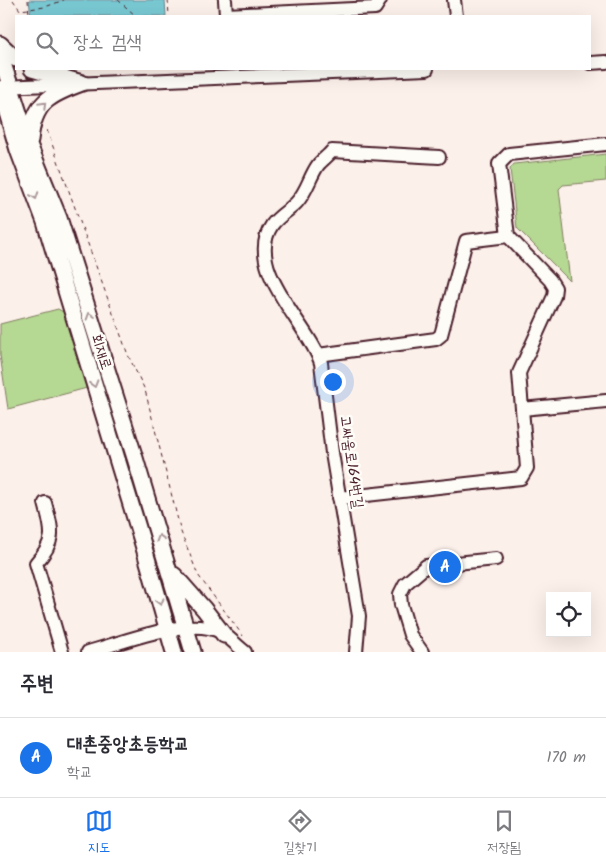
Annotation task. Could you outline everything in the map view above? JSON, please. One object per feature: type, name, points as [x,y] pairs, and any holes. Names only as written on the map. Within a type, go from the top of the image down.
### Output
[{"type":"main road","points":[[0,44],[15,58]]},
{"type":"main road","name":"회재로","points":[[0,54],[4,88],[18,150],[44,222],[174,652]]},
{"type":"main road","points":[[36,70],[82,83]]},
{"type":"main road","points":[[30,147],[35,114],[41,104],[58,92],[82,83]]},
{"type":"main road","name":"회재로","points":[[4,88],[59,218],[170,570],[193,652]]},
{"type":"main road","points":[[170,570],[224,635]]},
{"type":"street","points":[[225,0],[226,15],[304,9],[375,8],[380,0]]},
{"type":"street","points":[[454,0],[456,15]]},
{"type":"street","points":[[591,63],[606,62]]},
{"type":"street","points":[[4,88],[402,70]]},
{"type":"street","points":[[339,498],[521,478],[527,468],[519,373],[554,296],[554,288],[550,280],[508,236],[499,164],[509,154],[606,144]]},
{"type":"street","name":"고싸움로164번길","points":[[356,652],[359,616],[318,355],[282,298],[267,265],[265,246],[267,234],[273,223],[298,201],[318,165],[332,151],[439,157]]},
{"type":"street","points":[[318,355],[436,339],[441,335],[466,241],[508,236]]},
{"type":"street","points":[[522,409],[606,401]]},
{"type":"street","points":[[45,503],[52,534],[50,545],[36,563],[62,652]]},
{"type":"street","points":[[422,652],[410,635],[401,605],[402,589],[405,584],[426,566],[496,559]]},
{"type":"street","points":[[88,652],[168,630],[198,626],[224,635],[241,647]]},
{"type":"path","points":[[13,0],[20,10],[45,7],[64,0]]},
{"type":"path","points":[[28,0],[29,15]]},
{"type":"path","points":[[118,0],[135,15]]},
{"type":"path","points":[[168,0],[169,15]]},
{"type":"path","points":[[47,130],[128,355],[145,390],[181,532],[198,575],[241,647]]},
{"type":"green space","points":[[606,154],[606,181],[563,185],[559,189],[570,281],[517,228],[510,169],[514,164]]},
{"type":"green space","points":[[58,309],[65,313],[87,388],[8,409],[0,355],[0,324]]},
{"type":"water","points":[[29,0],[165,0],[166,15],[31,15]]},
{"type":"place","name":"대촌중앙초등학교","points":[[445,567]]}]
